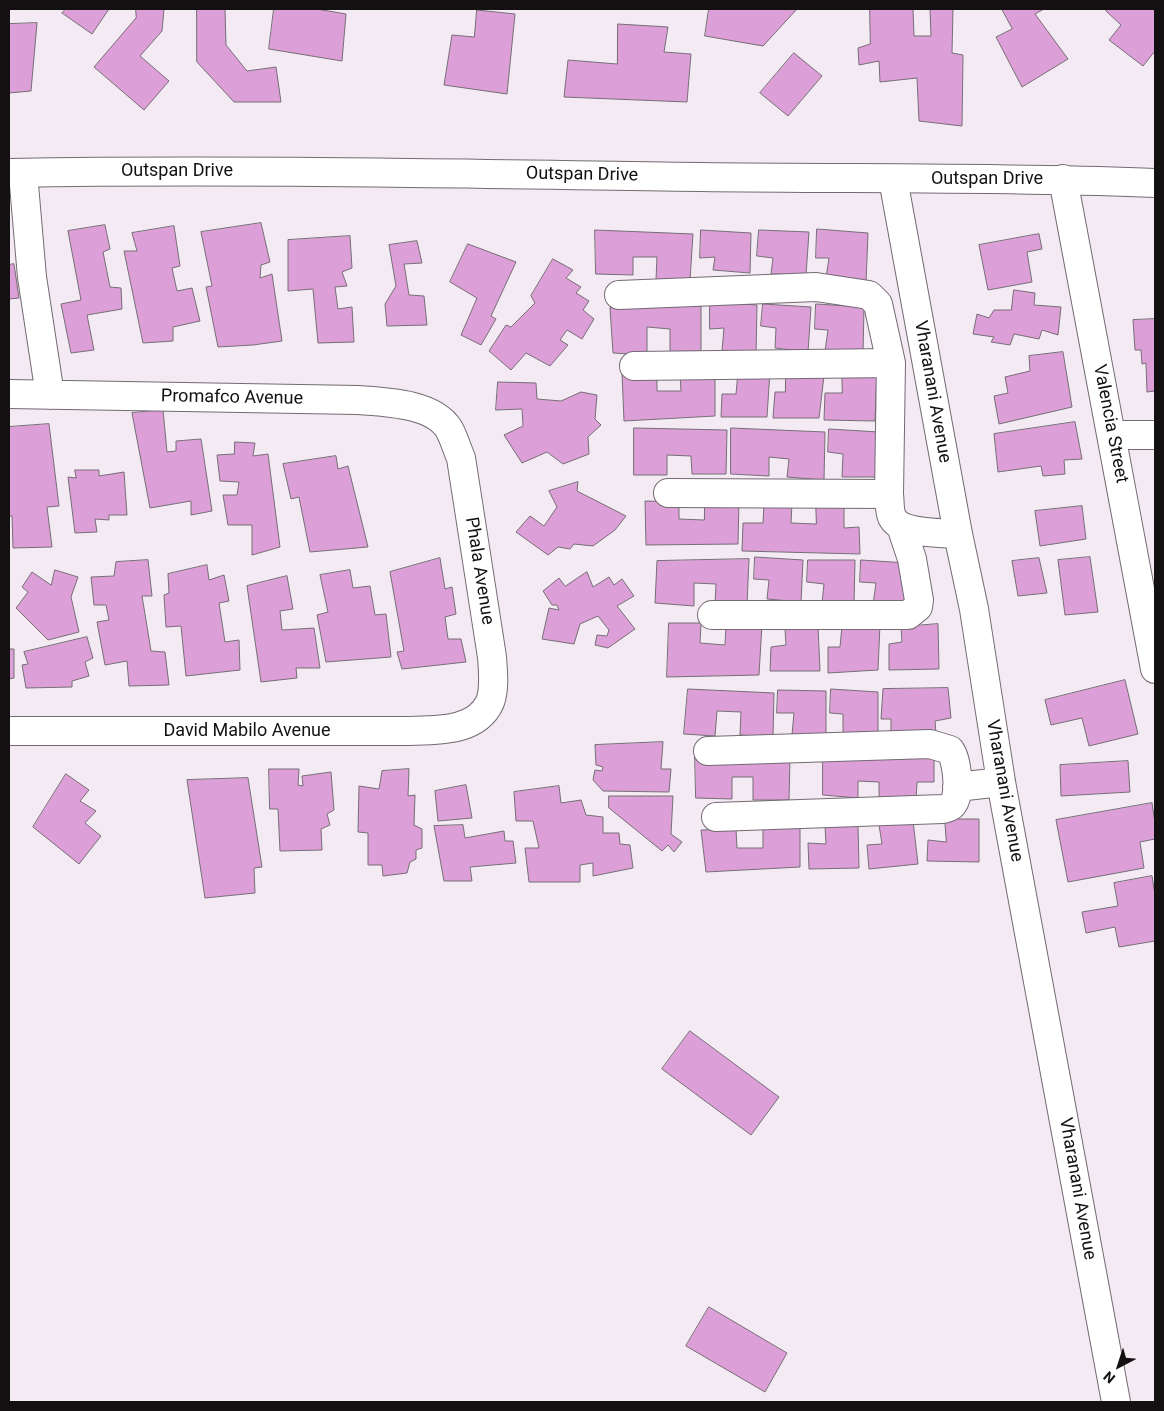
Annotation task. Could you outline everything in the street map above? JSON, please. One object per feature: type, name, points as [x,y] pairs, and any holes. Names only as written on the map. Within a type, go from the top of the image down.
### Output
[{"type":"street","name":"Outspan Drive","points":[[16,173],[217,170],[893,179],[1063,179],[1155,183]]},
{"type":"street","points":[[16,173],[50,395]]},
{"type":"street","name":"Vharanani Avenue","points":[[893,179],[958,534],[974,608],[1001,782],[1116,1402]]},
{"type":"street","name":"Valencia Street","points":[[1063,179],[1155,669]]},
{"type":"street","points":[[619,295],[816,287],[869,295],[878,304],[891,363],[889,494],[891,514],[895,522],[912,530],[958,534]]},
{"type":"street","points":[[634,366],[891,363]]},
{"type":"street","name":"Promafco Avenue","points":[[9,394],[358,400],[416,407],[438,418],[448,428]]},
{"type":"street","name":"Phala Avenue","points":[[448,428],[461,458],[492,657],[493,680],[490,702],[482,714]]},
{"type":"street","points":[[1112,435],[1155,435]]},
{"type":"street","points":[[668,493],[889,494]]},
{"type":"street","points":[[712,615],[908,615],[918,607],[919,600],[912,558],[901,526]]},
{"type":"street","name":"David Mabilo Avenue","points":[[9,731],[407,731],[449,729],[468,723],[482,714]]},
{"type":"street","points":[[708,751],[930,744],[950,750],[953,754],[957,788],[952,805],[943,809],[716,817]]},
{"type":"street","points":[[957,788],[1001,782]]},
{"type":"building","points":[[66,9],[109,9],[92,34],[62,13]]},
{"type":"building","points":[[136,9],[164,9],[162,31],[140,56],[169,81],[144,110],[94,67],[136,18]]},
{"type":"building","points":[[197,9],[225,9],[226,45],[247,71],[276,67],[281,102],[234,102],[197,62]]},
{"type":"building","points":[[274,9],[317,9],[346,14],[342,61],[269,49]]},
{"type":"building","points":[[709,9],[797,9],[763,46],[705,36]]},
{"type":"building","points":[[870,9],[913,9],[914,36],[931,36],[930,9],[953,9],[952,53],[963,55],[962,126],[919,121],[917,78],[880,82],[879,61],[859,65],[858,48],[870,44]]},
{"type":"building","points":[[1002,9],[1044,9],[1035,14],[1068,59],[1022,87],[996,37],[1012,29]]},
{"type":"building","points":[[1107,9],[1155,9],[1155,51],[1143,66],[1109,40],[1121,25],[1106,11]]},
{"type":"building","points":[[477,10],[515,14],[507,94],[444,85],[452,35],[474,37]]},
{"type":"building","points":[[37,23],[31,91],[9,93],[9,24]]},
{"type":"building","points":[[618,24],[668,27],[664,52],[691,54],[687,102],[564,97],[568,60],[617,64]]},
{"type":"building","points":[[794,53],[822,76],[788,116],[760,93]]},
{"type":"building","points":[[261,223],[270,262],[261,265],[260,278],[272,274],[282,341],[218,347],[206,287],[212,286],[201,232]]},
{"type":"building","points":[[105,225],[110,249],[103,252],[110,287],[121,288],[122,309],[87,315],[94,350],[71,353],[61,304],[81,300],[68,231]]},
{"type":"building","points":[[174,226],[180,266],[172,268],[177,291],[192,288],[200,321],[173,327],[173,341],[143,343],[124,251],[137,251],[132,233]]},
{"type":"building","points":[[817,229],[868,233],[866,283],[826,278],[829,258],[816,258]]},
{"type":"building","points":[[595,230],[693,234],[690,280],[656,280],[657,257],[633,257],[633,275],[596,274]]},
{"type":"building","points":[[701,230],[751,233],[750,273],[713,270],[715,257],[700,258]]},
{"type":"building","points":[[759,230],[809,232],[806,275],[771,274],[773,258],[757,256]]},
{"type":"building","points":[[1039,234],[1042,249],[1027,252],[1032,282],[988,290],[979,245]]},
{"type":"building","points":[[350,236],[352,268],[342,272],[347,286],[335,287],[338,309],[352,307],[354,342],[318,343],[313,289],[288,291],[288,240]]},
{"type":"building","points":[[417,241],[422,263],[404,264],[409,295],[424,296],[427,325],[387,326],[385,304],[396,286],[389,245]]},
{"type":"building","points":[[468,244],[516,262],[491,316],[496,319],[481,345],[461,335],[477,298],[450,282]]},
{"type":"building","points":[[553,259],[573,270],[566,278],[581,287],[576,293],[589,301],[583,310],[594,319],[582,339],[567,330],[560,340],[568,345],[550,366],[526,353],[511,370],[489,351],[506,325],[511,327],[535,303],[531,296]]},
{"type":"building","points":[[14,264],[19,298],[9,299],[9,265]]},
{"type":"building","points":[[1014,290],[1035,293],[1034,305],[1061,307],[1058,335],[1042,330],[1039,339],[1014,334],[1010,345],[991,342],[994,337],[973,334],[977,314],[989,318],[994,310],[1011,310]]},
{"type":"building","points":[[710,302],[757,305],[756,353],[722,351],[724,328],[710,329]]},
{"type":"building","points":[[763,304],[811,307],[808,352],[775,348],[776,328],[761,326]]},
{"type":"building","points":[[816,304],[864,307],[863,353],[825,351],[828,330],[815,329]]},
{"type":"building","points":[[701,306],[701,353],[670,354],[670,329],[647,327],[647,355],[613,353],[610,308]]},
{"type":"building","points":[[1155,319],[1155,391],[1147,392],[1146,363],[1142,364],[1141,350],[1135,350],[1133,320]]},
{"type":"building","points":[[1063,352],[1072,407],[999,424],[994,396],[1008,393],[1005,377],[1030,371],[1029,356]]},
{"type":"building","points":[[770,371],[767,417],[721,417],[722,394],[736,394],[738,372]]},
{"type":"building","points":[[657,372],[657,391],[681,391],[680,374],[715,373],[715,416],[624,421],[622,373]]},
{"type":"building","points":[[842,372],[877,372],[875,421],[824,420],[825,393],[842,393]]},
{"type":"building","points":[[786,374],[824,376],[819,418],[773,418],[775,392],[785,392]]},
{"type":"building","points":[[498,382],[536,383],[537,399],[561,401],[581,392],[597,395],[595,419],[601,425],[588,437],[589,454],[563,464],[547,452],[522,463],[504,435],[523,426],[522,409],[496,410]]},
{"type":"building","points":[[163,410],[167,452],[176,451],[176,441],[201,439],[212,511],[191,515],[191,501],[150,508],[132,413]]},
{"type":"building","points":[[1075,422],[1082,459],[1064,460],[1065,474],[1043,476],[1041,466],[998,472],[994,434]]},
{"type":"building","points":[[49,424],[59,506],[47,507],[52,547],[13,548],[12,516],[9,516],[9,427]]},
{"type":"building","points":[[634,428],[727,430],[726,474],[692,474],[691,456],[667,455],[667,475],[634,475]]},
{"type":"building","points":[[731,428],[825,432],[824,480],[787,477],[789,459],[769,457],[769,476],[731,474]]},
{"type":"building","points":[[829,429],[879,432],[877,477],[842,477],[843,454],[828,452]]},
{"type":"building","points":[[235,442],[255,443],[253,456],[268,454],[280,547],[252,555],[252,525],[228,525],[223,495],[237,495],[239,482],[220,481],[217,455],[234,454]]},
{"type":"building","points":[[336,456],[338,469],[348,466],[368,547],[310,552],[299,497],[291,499],[283,464]]},
{"type":"building","points":[[75,470],[99,470],[99,476],[124,472],[127,515],[109,515],[109,520],[95,519],[97,532],[75,533],[68,477],[76,478]]},
{"type":"building","points":[[578,482],[577,491],[626,516],[615,530],[593,546],[574,544],[570,549],[558,547],[548,555],[516,532],[530,516],[544,526],[557,507],[549,491]]},
{"type":"building","points":[[705,500],[739,500],[738,544],[646,545],[645,501],[679,502],[679,519],[704,520]]},
{"type":"building","points":[[816,501],[844,503],[844,528],[859,527],[860,554],[742,551],[743,523],[763,523],[764,502],[792,503],[791,523],[816,524]]},
{"type":"building","points":[[1082,506],[1086,539],[1040,546],[1035,511]]},
{"type":"building","points":[[755,557],[803,560],[801,602],[767,599],[769,580],[754,579]]},
{"type":"building","points":[[1090,557],[1098,612],[1065,615],[1058,560]]},
{"type":"building","points":[[440,558],[445,589],[452,587],[456,614],[445,617],[448,639],[461,639],[466,662],[402,669],[397,652],[404,651],[390,572]]},
{"type":"building","points":[[1039,558],[1047,593],[1018,596],[1012,561]]},
{"type":"building","points":[[749,559],[747,605],[715,605],[716,584],[694,583],[694,606],[655,603],[657,561]]},
{"type":"building","points":[[148,560],[152,596],[142,596],[151,651],[165,652],[169,685],[129,686],[127,661],[105,665],[97,622],[109,620],[106,605],[94,605],[91,577],[114,576],[116,562]]},
{"type":"building","points":[[808,560],[855,560],[854,604],[822,603],[824,584],[807,582]]},
{"type":"building","points":[[861,560],[907,563],[906,604],[873,605],[876,583],[860,582]]},
{"type":"building","points":[[207,565],[209,580],[224,575],[229,601],[219,603],[225,642],[239,640],[240,670],[186,676],[181,626],[166,627],[164,595],[169,593],[168,574]]},
{"type":"building","points":[[55,570],[78,577],[71,597],[79,632],[48,640],[16,608],[28,592],[22,587],[32,572],[51,585]]},
{"type":"building","points":[[350,570],[353,588],[370,586],[375,615],[386,614],[391,657],[326,662],[317,615],[328,612],[320,575]]},
{"type":"building","points":[[587,572],[593,587],[609,577],[614,585],[622,579],[634,596],[617,606],[635,629],[608,648],[595,645],[597,635],[607,636],[609,630],[598,616],[580,624],[574,644],[542,639],[549,608],[559,610],[557,605],[552,605],[543,591],[559,578],[565,586]]},
{"type":"building","points":[[287,576],[293,609],[280,611],[282,630],[314,628],[320,668],[296,668],[297,678],[261,682],[247,586]]},
{"type":"building","points":[[669,623],[701,623],[700,643],[725,645],[726,626],[762,624],[759,675],[667,677]]},
{"type":"building","points":[[880,624],[878,670],[828,673],[828,647],[840,647],[842,626]]},
{"type":"building","points":[[938,624],[939,669],[889,670],[889,644],[902,642],[901,627]]},
{"type":"building","points":[[818,626],[820,671],[770,671],[771,647],[786,645],[785,629]]},
{"type":"building","points":[[87,637],[93,658],[85,662],[89,676],[72,681],[72,687],[26,688],[22,665],[28,664],[24,652]]},
{"type":"building","points":[[9,649],[14,649],[14,678],[9,679]]},
{"type":"building","points":[[1125,680],[1138,734],[1089,746],[1082,718],[1051,725],[1045,700]]},
{"type":"building","points":[[948,688],[951,718],[935,721],[936,733],[891,733],[891,719],[881,719],[883,689]]},
{"type":"building","points":[[688,689],[774,693],[773,737],[740,735],[741,712],[717,711],[715,736],[684,734]]},
{"type":"building","points":[[831,689],[878,692],[878,737],[843,735],[843,714],[830,713]]},
{"type":"building","points":[[778,690],[826,691],[826,736],[792,735],[794,713],[777,713]]},
{"type":"building","points":[[663,742],[661,769],[671,769],[669,792],[603,791],[593,780],[595,770],[602,771],[603,767],[596,765],[595,745]]},
{"type":"building","points":[[823,752],[934,752],[934,782],[917,782],[916,801],[879,799],[879,782],[858,781],[858,798],[823,795]]},
{"type":"building","points":[[695,755],[790,758],[789,800],[753,800],[753,777],[732,777],[732,799],[696,798]]},
{"type":"building","points":[[1128,761],[1130,792],[1061,796],[1060,765]]},
{"type":"building","points":[[269,769],[299,769],[298,785],[303,786],[302,776],[331,772],[334,810],[327,814],[330,825],[321,829],[322,850],[280,851],[278,809],[270,809]]},
{"type":"building","points":[[409,769],[408,796],[415,795],[414,825],[422,829],[422,848],[416,850],[416,859],[410,862],[407,873],[383,876],[382,865],[368,865],[368,833],[358,832],[359,786],[379,789],[382,771]]},
{"type":"building","points":[[66,774],[89,790],[80,801],[96,811],[85,823],[101,836],[79,864],[33,827]]},
{"type":"building","points":[[248,778],[262,867],[254,868],[255,893],[205,898],[187,780]]},
{"type":"building","points":[[466,785],[472,818],[438,821],[435,791]]},
{"type":"building","points":[[559,786],[561,803],[581,800],[586,815],[603,817],[603,833],[619,833],[620,844],[630,845],[633,868],[593,876],[593,863],[580,865],[580,882],[529,882],[525,848],[539,848],[533,821],[516,821],[514,792]]},
{"type":"building","points":[[609,796],[673,796],[671,834],[682,842],[674,852],[668,845],[662,851],[609,808]]},
{"type":"building","points":[[1152,803],[1155,839],[1140,842],[1144,868],[1068,882],[1056,820]]},
{"type":"building","points":[[945,819],[979,819],[979,862],[927,861],[928,840],[946,842]]},
{"type":"building","points":[[913,821],[918,864],[869,869],[867,845],[882,844],[879,825]]},
{"type":"building","points":[[463,825],[465,838],[504,831],[505,841],[513,841],[516,863],[470,867],[472,881],[444,881],[434,826]]},
{"type":"building","points":[[800,825],[800,867],[706,872],[701,830],[736,829],[737,848],[763,848],[763,827]]},
{"type":"building","points":[[858,825],[859,868],[809,869],[808,843],[826,844],[825,826]]},
{"type":"building","points":[[1152,876],[1155,895],[1155,941],[1119,947],[1115,927],[1086,933],[1082,912],[1118,906],[1114,883]]},
{"type":"building","points":[[690,1031],[779,1097],[751,1135],[662,1069]]},
{"type":"building","points":[[709,1307],[787,1353],[765,1392],[686,1346]]}]
